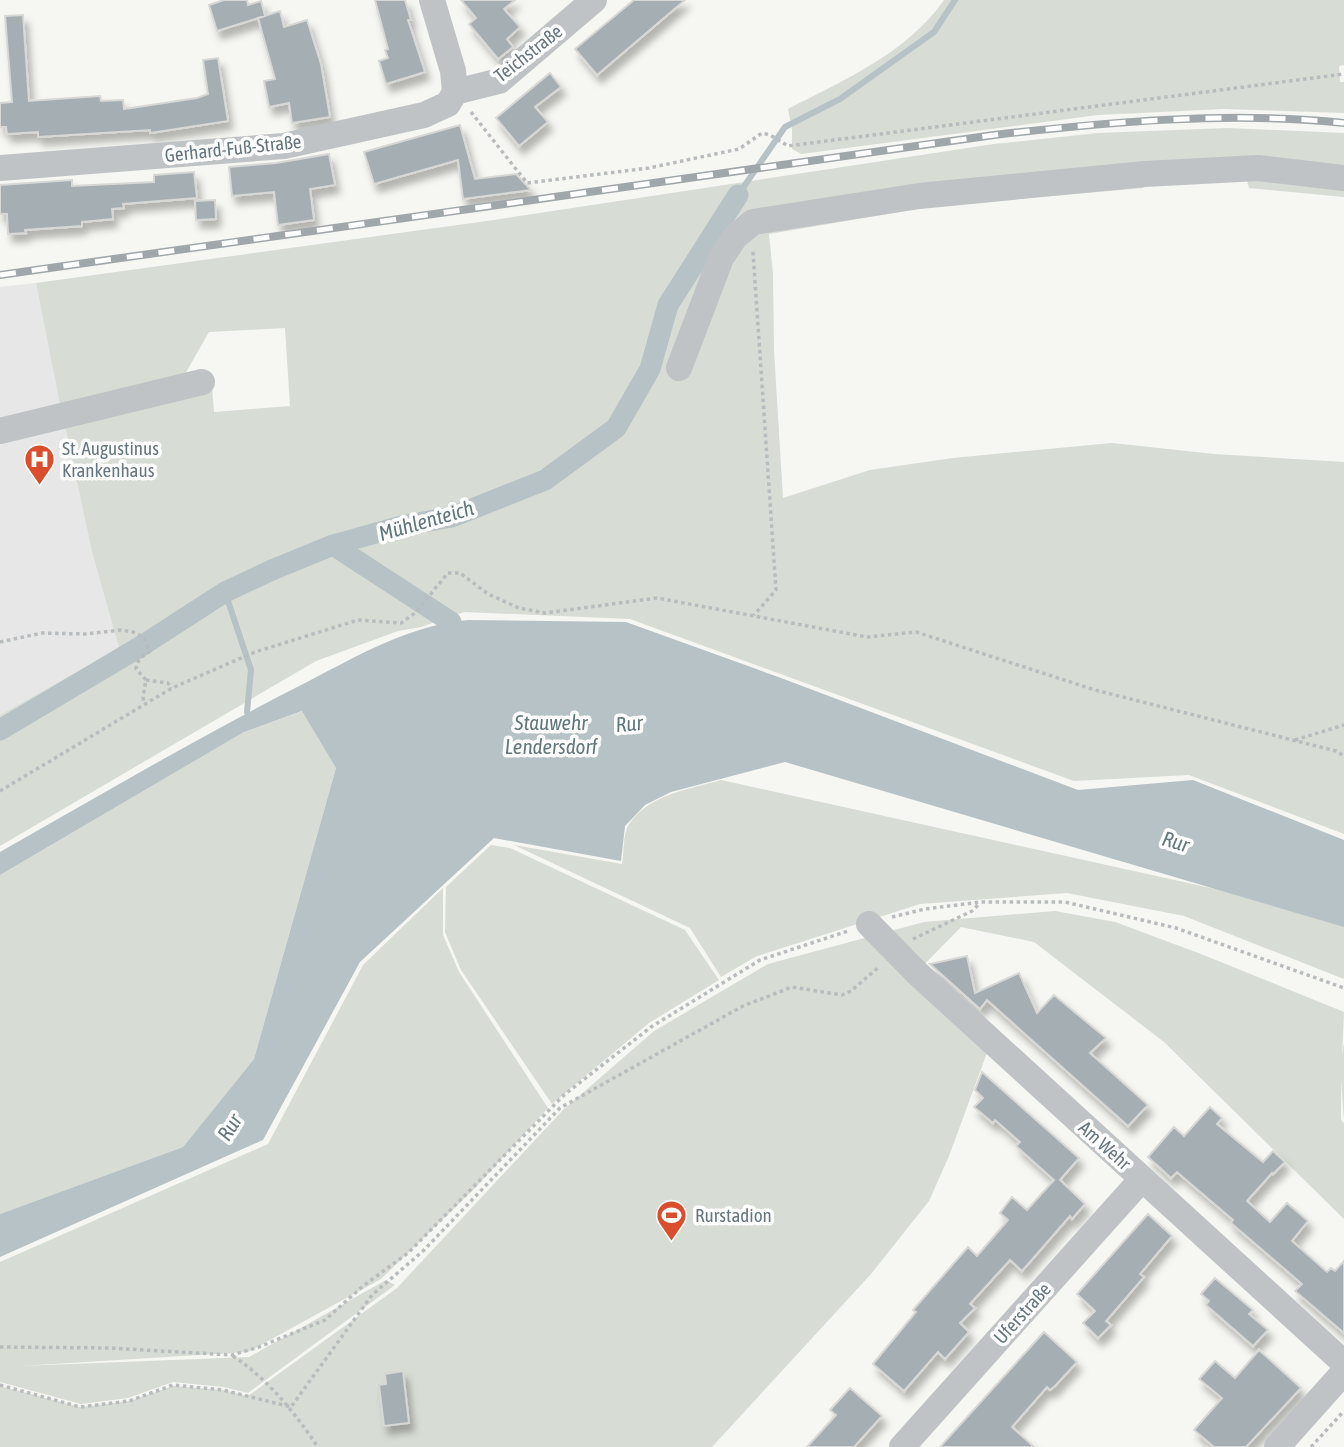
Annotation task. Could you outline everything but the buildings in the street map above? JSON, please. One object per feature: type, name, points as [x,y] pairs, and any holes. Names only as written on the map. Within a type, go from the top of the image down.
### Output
[{"type":"street","points":[[432,0],[453,72],[455,92]]},
{"type":"street","name":"Teichstraße","points":[[455,92],[499,82],[594,0]]},
{"type":"street","name":"Gerhard-Fuß-Straße","points":[[0,168],[284,146],[424,115],[448,104],[455,92]]},
{"type":"street","points":[[679,368],[722,257],[735,237],[753,222],[919,197],[1145,174],[1258,168],[1344,178]]},
{"type":"street","points":[[0,431],[202,382]]},
{"type":"street","name":"Am Wehr","points":[[869,924],[895,953],[1344,1363]]},
{"type":"street","name":"Uferstraße","points":[[902,1447],[1142,1179]]},
{"type":"street","points":[[1277,1447],[1344,1373]]},
{"type":"path","points":[[455,92],[527,183],[649,168],[739,149],[762,133],[788,146],[1344,74]]},
{"type":"path","points":[[753,222],[776,590],[754,615]]},
{"type":"path","points":[[0,791],[172,688],[237,659],[358,620],[401,622],[415,613],[449,573],[460,573],[488,594],[519,608],[545,613],[657,598],[867,637],[916,632],[1095,690],[1336,751],[1344,756]]},
{"type":"path","points":[[0,642],[42,633],[85,635],[121,630],[133,632],[143,637],[150,649],[136,669],[146,680],[168,684],[172,688]]},
{"type":"path","points":[[144,704],[146,680]]},
{"type":"path","points":[[1293,741],[1344,725]]},
{"type":"path","points":[[291,1407],[372,1295],[423,1251],[560,1108],[743,1006],[792,987],[842,995],[851,991],[914,939],[972,911],[981,902]]},
{"type":"path","points":[[0,1347],[109,1348],[232,1355],[325,1320],[363,1286],[408,1254],[564,1095],[651,1027],[760,960],[869,924],[925,909],[981,902],[1065,902],[1176,928],[1344,988]]},
{"type":"path","points":[[232,1355],[252,1368],[291,1407],[318,1447]]},
{"type":"path","points":[[0,1385],[80,1407],[129,1401],[160,1389],[183,1385],[223,1390],[291,1407]]},
{"type":"path","points":[[1311,1447],[1344,1411]]},
{"type":"shaded area","points":[[944,0],[1344,0],[1344,65],[1339,66],[1340,82],[1344,82],[1344,113],[1223,109],[1098,115],[801,154],[792,149],[788,109],[873,64],[912,35]]},
{"type":"shaded area","points":[[1227,128],[1344,133],[1344,175],[1146,179],[1143,188],[929,207],[769,234],[783,498],[870,470],[953,458],[1112,443],[1214,454],[1344,462],[1344,834],[1189,775],[1074,781],[630,619],[464,612],[421,627],[398,631],[316,661],[0,846],[0,715],[119,648],[92,552],[64,420],[212,387],[214,412],[290,406],[285,328],[209,332],[181,381],[61,409],[36,283],[494,220],[994,144],[1098,133]]},
{"type":"shaded area","points":[[1246,177],[1344,182],[1344,197],[1249,188]]},
{"type":"shaded area","name":"St. Augustinus Krankenhaus","points":[[36,283],[92,552],[119,648],[0,715],[0,287]]},
{"type":"shaded area","points":[[303,711],[336,768],[254,1059],[183,1147],[0,1214],[0,875],[244,732]]},
{"type":"shaded area","points":[[721,780],[1256,898],[1344,925],[1344,979],[1184,916],[1067,893],[920,904],[757,956],[721,977],[690,928],[514,845],[622,864],[626,830],[636,815],[657,800]]},
{"type":"shaded area","points":[[491,845],[510,848],[685,930],[719,980],[649,1023],[552,1104],[461,970],[445,932],[446,887]]},
{"type":"shaded area","points":[[443,888],[443,935],[459,972],[548,1108],[475,1188],[381,1279],[248,1352],[20,1366],[249,1357],[386,1280],[395,1285],[248,1393],[223,1387],[173,1382],[128,1398],[81,1404],[0,1382],[0,1262],[268,1144],[363,965]]},
{"type":"shaded area","points":[[1055,911],[1115,922],[1344,1012],[1344,1121],[1341,1080],[1341,1120],[1344,1123],[1344,1219],[1164,1042],[1034,942],[961,927],[910,979],[988,1050],[949,1156],[929,1201],[871,1274],[712,1447],[0,1447],[0,1386],[80,1407],[129,1401],[173,1386],[223,1390],[248,1396],[397,1288],[563,1110],[654,1031],[768,964],[924,922]]},
{"type":"water","name":"Stauwehr Lendersdorf","points":[[468,620],[626,622],[1078,790],[1193,780],[1344,840],[1344,927],[785,762],[671,792],[645,805],[625,826],[621,861],[494,838],[360,962],[263,1140],[0,1257],[0,1214],[183,1147],[254,1059],[336,768],[302,711],[244,732],[0,875],[0,852],[192,743],[366,652],[426,628]]},
{"type":"waterway","points":[[738,195],[785,127],[840,99],[934,32],[955,0]]},
{"type":"waterway","name":"Mühlenteich","points":[[0,730],[143,645],[225,592],[272,570],[333,545],[401,526],[452,517],[545,480],[616,428],[650,369],[668,305],[738,195]]},
{"type":"waterway","points":[[333,545],[451,622]]},
{"type":"waterway","points":[[225,592],[251,670],[247,712]]},
{"type":"railway","points":[[0,275],[994,135],[1125,122],[1213,118],[1344,123]]},
{"type":"place","name":"St. Augustinus Krankenhaus","points":[[39,486]]},
{"type":"place","name":"Rurstadion","points":[[672,1242]]},
{"type":"water label","name":"Rur","points":[[629,723]]},
{"type":"water label","name":"Rur","points":[[1176,841]]},
{"type":"water label","name":"Rur","points":[[229,1127]]}]
